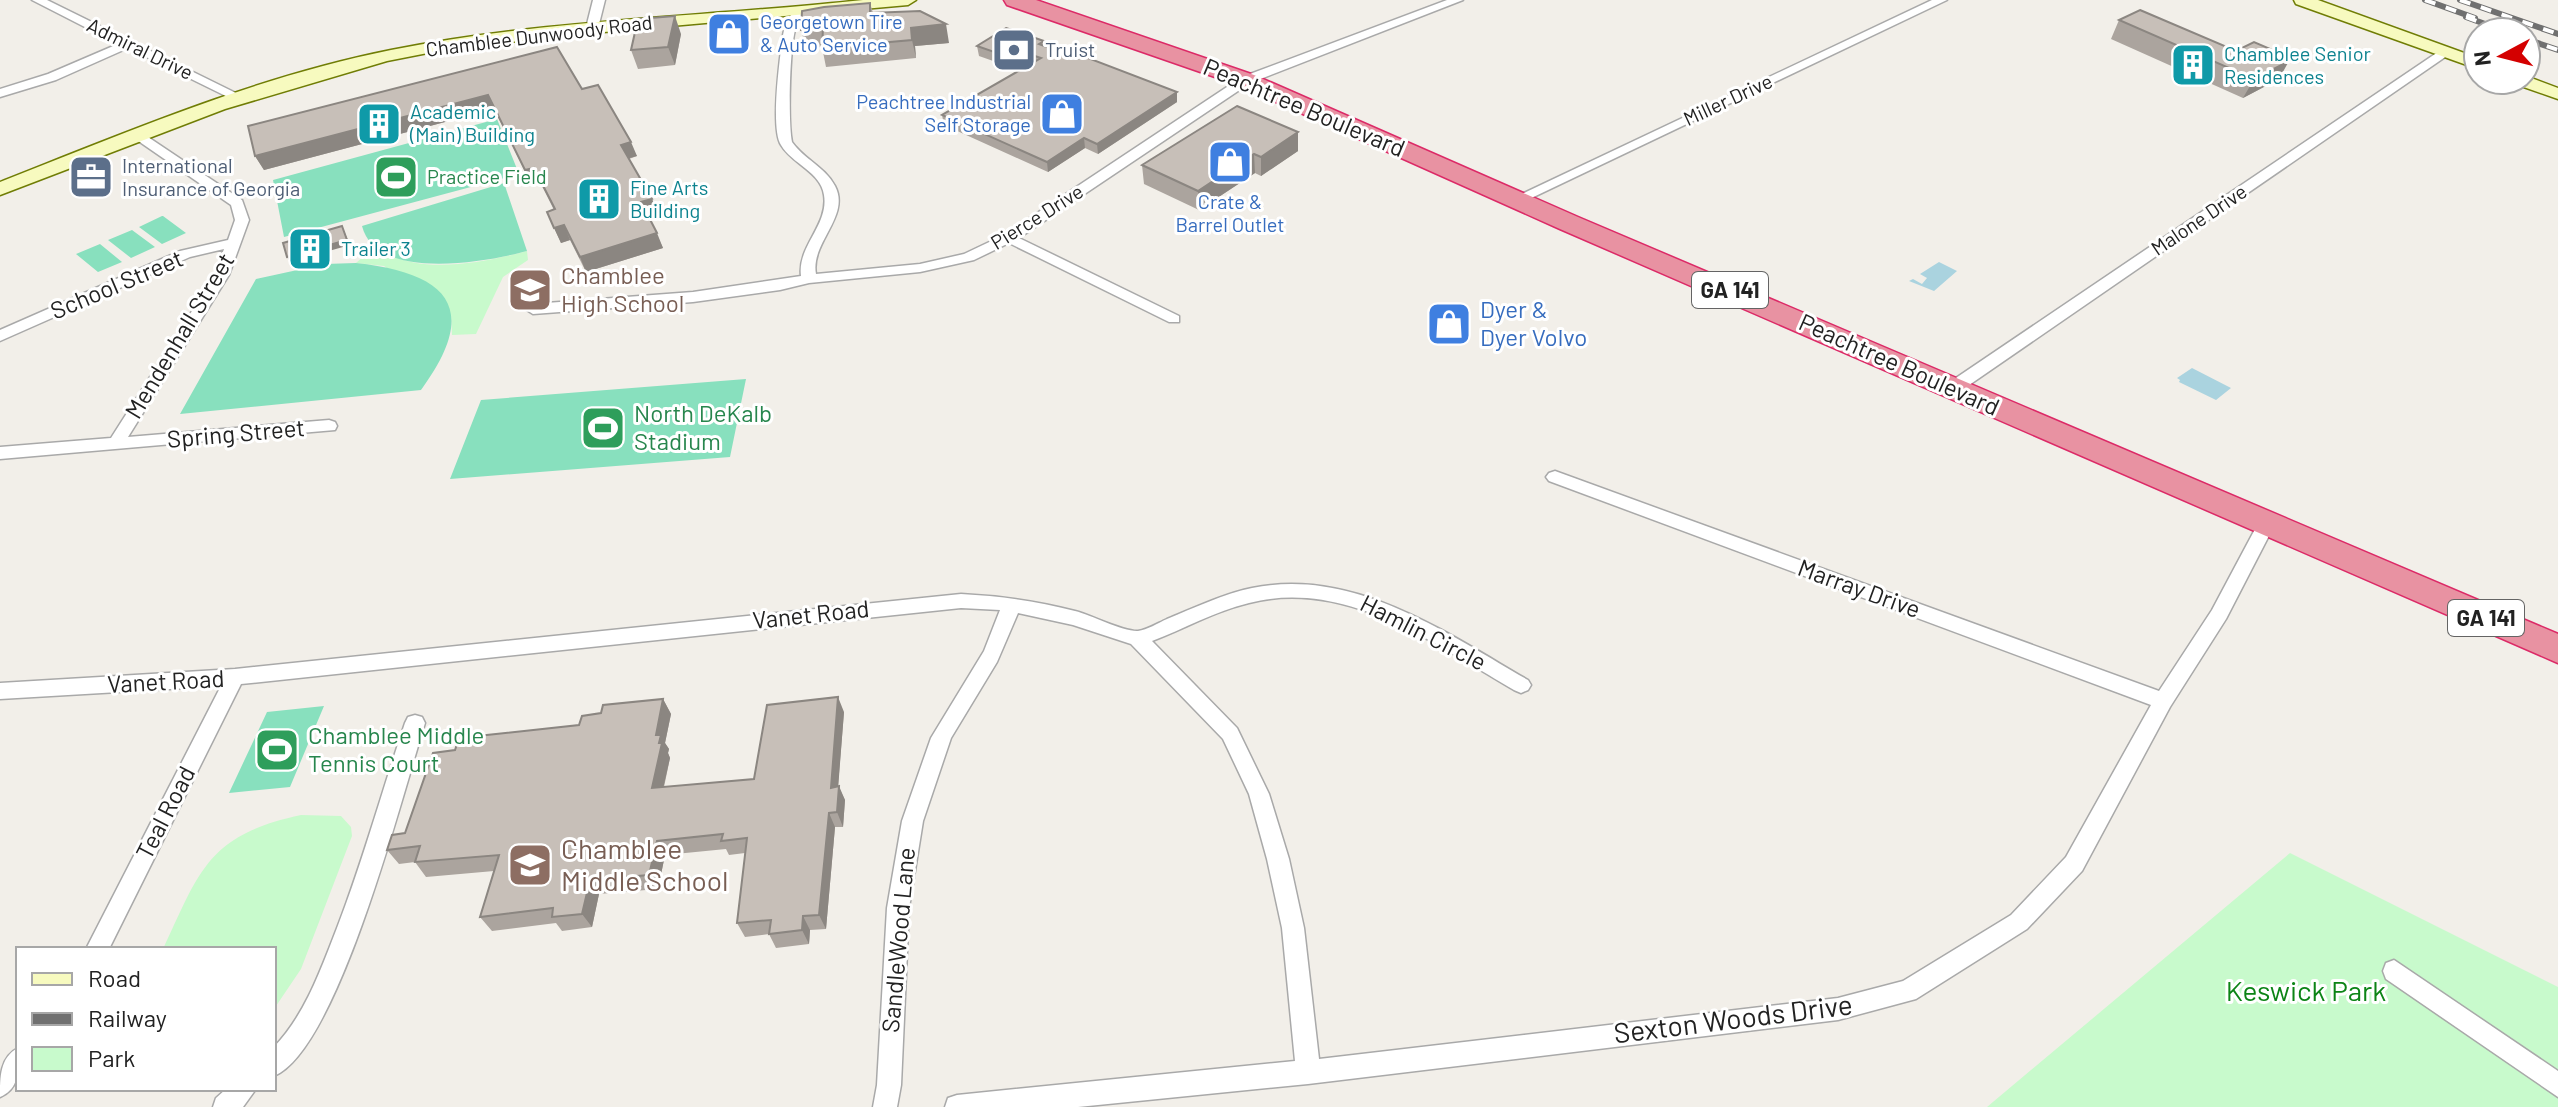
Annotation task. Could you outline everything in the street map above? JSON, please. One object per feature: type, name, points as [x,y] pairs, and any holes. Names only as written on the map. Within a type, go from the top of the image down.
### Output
[{"type":"highway","name":"Peachtree Boulevard","points":[[1026,2],[1246,80],[1516,200],[2558,646]]},
{"type":"street","name":"Admiral Drive","points":[[38,0],[242,99]]},
{"type":"street","points":[[592,28],[599,0]]},
{"type":"street","name":"Chamblee Dunwoody Road","points":[[0,189],[242,99],[367,62],[441,45],[592,28],[790,15],[908,0]]},
{"type":"street","name":"Pierce Drive","points":[[533,309],[693,297],[969,257],[1009,238],[1246,80],[1457,0]]},
{"type":"street","name":"Miller Drive","points":[[1516,200],[1941,0]]},
{"type":"street","points":[[2302,0],[2462,59]]},
{"type":"street","points":[[790,15],[782,135],[797,157],[826,181],[831,193],[831,206],[809,250],[806,270],[809,279]]},
{"type":"street","points":[[0,93],[52,77],[130,43]]},
{"type":"street","name":"Malone Drive","points":[[1953,388],[2445,53]]},
{"type":"street","name":"Mendenhall Street","points":[[116,443],[222,275],[242,220],[237,203],[139,135]]},
{"type":"street","points":[[1009,238],[1174,319]]},
{"type":"street","name":"School Street","points":[[0,336],[185,254],[236,242]]},
{"type":"street","name":"Spring Street","points":[[0,453],[329,426]]},
{"type":"street","name":"Marray Drive","points":[[1555,477],[2163,701]]},
{"type":"street","name":"Sexton Woods Drive","points":[[957,1107],[1308,1072],[1838,1009],[1908,991],[2019,922],[2074,864],[2163,701],[2219,614],[2267,522]]},
{"type":"street","name":"Hamlin Circle","points":[[1138,639],[1253,594],[1308,589],[1349,596],[1429,633],[1521,685]]},
{"type":"street","name":"Vanet Road","points":[[0,691],[235,677],[961,601],[1011,604],[1074,618],[1138,639],[1230,734],[1259,794],[1293,928],[1308,1072]]},
{"type":"street","name":"SandleWood Lane","points":[[885,1107],[889,1085],[894,946],[910,826],[941,738],[1007,629],[1011,604]]},
{"type":"street","name":"Teal Road","points":[[98,947],[235,677]]},
{"type":"street","points":[[276,1063],[287,1056],[307,1026],[361,893],[415,723]]},
{"type":"street","points":[[2394,971],[2558,1085]]},
{"type":"street","points":[[0,1085],[16,1063]]},
{"type":"street","points":[[225,1107],[242,1091]]},
{"type":"green space","name":"Practice Field","points":[[497,119],[519,174],[284,237],[273,180]]},
{"type":"green space","points":[[504,183],[527,251],[461,263],[410,261],[388,255],[371,244],[362,226]]},
{"type":"green space","points":[[162,216],[186,233],[162,244],[139,227]]},
{"type":"green space","points":[[132,230],[155,247],[131,258],[108,240]]},
{"type":"green space","points":[[100,244],[122,262],[98,272],[76,254]]},
{"type":"green space","points":[[375,246],[391,256],[428,264],[469,263],[527,251],[528,260],[503,277],[476,334],[452,335],[451,315],[384,266],[356,263]]},
{"type":"green space","points":[[356,263],[413,275],[433,286],[446,299],[451,316],[449,337],[421,390],[180,414],[256,279],[325,264]]},
{"type":"green space","name":"North DeKalb Stadium","points":[[746,379],[730,457],[450,479],[481,400]]},
{"type":"green space","name":"Chamblee Middle Tennis Court","points":[[324,706],[290,787],[229,793],[267,712]]},
{"type":"green space","points":[[301,815],[341,816],[351,827],[352,836],[301,969],[276,1006],[276,947],[164,947],[198,877],[211,860],[226,845],[245,833]]},
{"type":"green space","name":"Keswick Park","points":[[2290,853],[2558,987],[2558,1107],[1987,1107]]},
{"type":"water","points":[[1939,262],[1957,271],[1934,291],[1909,281],[1913,279],[1922,284],[1927,278],[1920,274]]},
{"type":"water","points":[[2192,368],[2231,388],[2216,400],[2179,382],[2177,378]]},
{"type":"building","points":[[870,3],[870,13],[920,11],[946,24],[911,28],[912,40],[822,48],[823,28],[801,30],[802,11]]},
{"type":"building","points":[[2140,10],[2236,51],[2254,42],[2282,54],[2278,56],[2289,61],[2254,79],[2119,20]]},
{"type":"building","points":[[675,16],[668,47],[631,50],[638,19]]},
{"type":"building","name":"Peachtree Industrial Self Storage","points":[[1006,28],[1044,41],[1039,44],[1078,59],[1083,56],[1177,92],[1097,144],[1084,138],[1047,162],[942,115],[1041,58],[1004,46],[994,52],[977,46]]},
{"type":"building","points":[[557,47],[582,89],[598,85],[631,142],[621,145],[652,199],[641,202],[657,233],[580,257],[564,225],[554,228],[547,212],[555,209],[534,168],[525,170],[488,95],[255,156],[248,126]]},
{"type":"building","points":[[1237,106],[1298,132],[1261,157],[1254,154],[1198,191],[1142,165]]},
{"type":"building","points":[[342,226],[347,240],[287,257],[283,243]]},
{"type":"building","name":"Chamblee Middle School","points":[[838,697],[831,788],[839,786],[837,812],[829,813],[819,915],[803,916],[802,930],[769,934],[771,920],[737,923],[747,838],[721,841],[723,834],[657,841],[649,875],[590,880],[582,914],[552,917],[553,908],[480,917],[499,855],[415,862],[420,846],[387,850],[392,835],[405,833],[433,753],[455,750],[459,738],[579,725],[582,716],[601,713],[603,705],[663,699],[656,735],[661,735],[659,743],[662,743],[652,788],[754,779],[767,705]]},
{"type":"railway","points":[[2425,0],[2469,16]]},
{"type":"railway","points":[[2460,0],[2558,34]]},
{"type":"railway","points":[[2542,44],[2558,50]]},
{"type":"place","name":"Georgetown Tire & Auto Service","points":[[729,34]]},
{"type":"place","name":"Truist","points":[[1014,50]]},
{"type":"place","name":"Chamblee Senior Residences","points":[[2193,65]]},
{"type":"place","name":"Peachtree Industrial Self Storage","points":[[1062,114]]},
{"type":"place","name":"Academic (Main) Building","points":[[379,124]]},
{"type":"place","name":"Crate & Barrel Outlet","points":[[1230,162]]},
{"type":"place","name":"International Insurance of Georgia","points":[[91,177]]},
{"type":"place","name":"Practice Field","points":[[396,177]]},
{"type":"place","name":"Fine Arts Building","points":[[599,199]]},
{"type":"place","name":"Trailer 3","points":[[310,249]]},
{"type":"place","name":"Chamblee High School","points":[[530,290]]},
{"type":"place","name":"Dyer & Dyer Volvo","points":[[1449,324]]},
{"type":"place","name":"North DeKalb Stadium","points":[[603,428]]},
{"type":"place","name":"Chamblee Middle Tennis Court","points":[[277,750]]},
{"type":"place","name":"Chamblee Middle School","points":[[530,865]]}]
